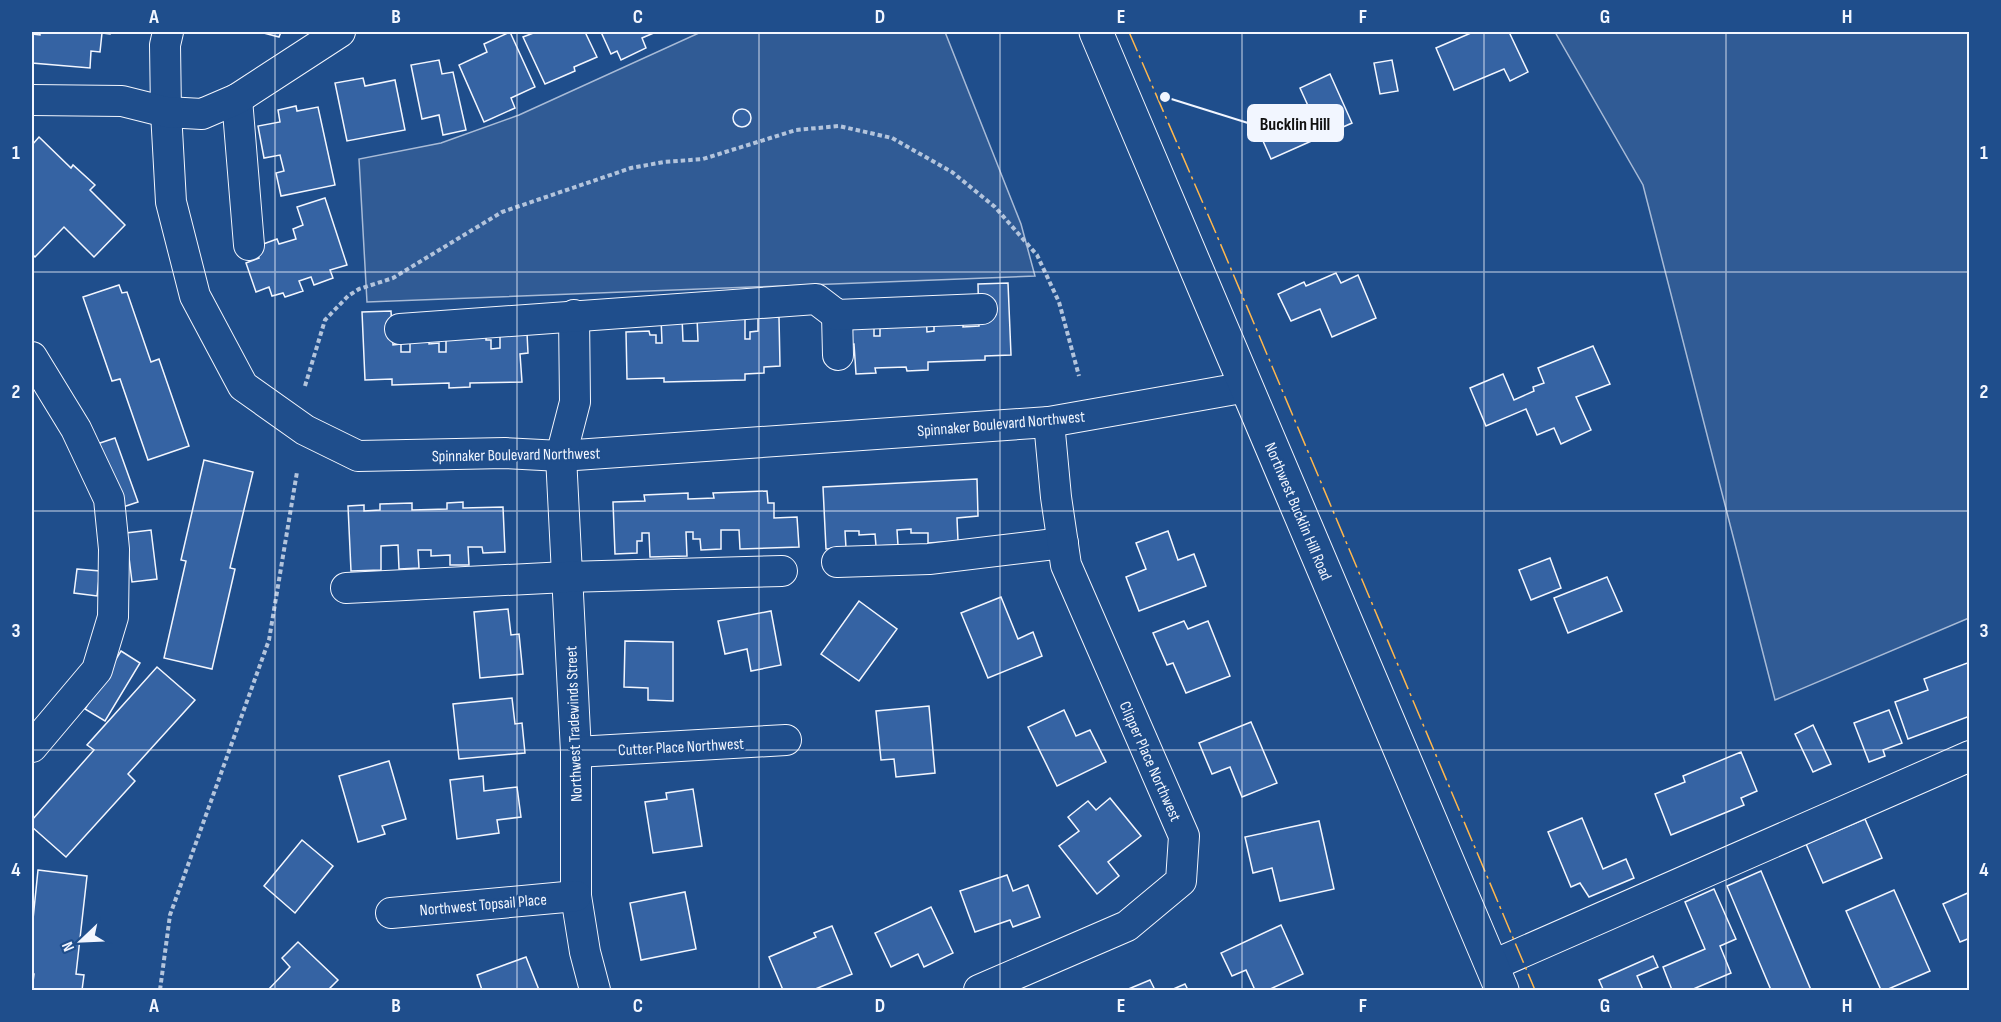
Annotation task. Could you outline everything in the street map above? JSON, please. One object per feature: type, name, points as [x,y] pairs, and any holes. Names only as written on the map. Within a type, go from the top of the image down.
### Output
[{"type":"main road","name":"Northwest Bucklin Hill Road","points":[[1096,32],[1497,978]]},
{"type":"street","name":"Spinnaker Boulevard Northwest","points":[[168,32],[165,45],[166,112],[171,202],[195,296],[243,386],[305,430],[358,456],[505,453],[561,456],[1049,422],[1247,387]]},
{"type":"street","points":[[32,100],[122,101],[166,112],[202,114],[237,99],[340,32]]},
{"type":"street","points":[[237,99],[249,245]]},
{"type":"street","points":[[400,329],[816,299],[837,315],[982,309]]},
{"type":"street","name":"Northwest Tradewinds Street","points":[[574,315],[575,402],[561,456],[576,752],[576,896],[585,952],[595,990]]},
{"type":"street","points":[[837,315],[838,355]]},
{"type":"street","points":[[32,357],[76,429],[109,499],[114,549],[113,617],[97,670],[32,747]]},
{"type":"street","name":"Clipper Place Northwest","points":[[980,990],[1127,926],[1181,881],[1184,836],[1066,565],[1056,497],[1049,422]]},
{"type":"street","points":[[837,562],[929,559],[1063,543]]},
{"type":"street","points":[[346,588],[566,577],[782,571]]},
{"type":"street","name":"Cutter Place Northwest","points":[[576,752],[786,740]]},
{"type":"street","points":[[1497,978],[1970,756]]},
{"type":"street","name":"Northwest Topsail Place","points":[[391,913],[576,896]]},
{"type":"path","points":[[305,386],[325,320],[348,296],[359,289],[393,278],[502,212],[631,168],[664,162],[704,159],[796,130],[839,126],[892,138],[952,172],[995,207],[1037,255],[1059,302],[1079,376]]},
{"type":"path","points":[[160,990],[170,915],[269,640],[297,472]]},
{"type":"shaded area","points":[[701,32],[945,32],[1021,224],[1035,276],[367,302],[359,159],[441,143],[519,115]]},
{"type":"shaded area","points":[[1555,32],[1969,32],[1969,618],[1775,700],[1643,185]]},
{"type":"building","points":[[40,32],[110,32],[110,34],[102,33],[100,52],[91,51],[90,68],[32,63],[32,34],[40,35]]},
{"type":"building","points":[[260,32],[281,32],[279,37]]},
{"type":"building","points":[[510,32],[535,87],[511,98],[515,108],[484,122],[459,65],[487,52],[484,44]]},
{"type":"building","points":[[536,32],[585,32],[597,57],[574,67],[575,71],[545,84],[523,37]]},
{"type":"building","points":[[601,32],[656,32],[642,38],[646,48],[621,60],[617,51],[611,54]]},
{"type":"building","points":[[1471,32],[1509,32],[1528,72],[1510,81],[1504,69],[1454,90],[1436,48]]},
{"type":"building","points":[[439,60],[442,74],[453,72],[466,130],[443,135],[439,115],[422,119],[411,65]]},
{"type":"building","points":[[1392,60],[1398,91],[1380,94],[1374,63]]},
{"type":"building","points":[[1330,74],[1352,123],[1271,159],[1259,132],[1310,110],[1300,88]]},
{"type":"building","points":[[363,78],[365,86],[395,80],[405,130],[347,141],[335,83]]},
{"type":"building","points":[[296,106],[297,111],[318,107],[335,185],[281,196],[276,173],[284,171],[280,155],[264,158],[258,126],[280,122],[278,110]]},
{"type":"building","points":[[738,109],[746,109],[751,114],[749,125],[738,127],[733,122],[733,114]]},
{"type":"building","points":[[39,137],[71,168],[73,165],[95,185],[90,190],[125,225],[94,257],[64,227],[35,257],[32,254],[32,145]]},
{"type":"building","points":[[325,198],[347,265],[330,270],[333,278],[314,285],[311,277],[299,281],[303,291],[285,297],[283,293],[272,296],[269,287],[256,292],[246,263],[259,258],[255,247],[277,239],[279,244],[296,239],[293,229],[303,225],[297,207]]},
{"type":"building","points":[[1336,273],[1341,283],[1358,275],[1376,318],[1332,337],[1320,309],[1291,321],[1278,294],[1304,282],[1306,286]]},
{"type":"building","points":[[1008,283],[1011,355],[985,356],[985,360],[928,362],[928,370],[907,371],[906,367],[875,368],[876,373],[856,374],[854,344],[843,345],[842,323],[874,322],[874,336],[880,336],[880,328],[887,328],[887,322],[926,314],[927,332],[934,331],[934,325],[963,318],[963,327],[979,326],[978,284]]},
{"type":"building","points":[[119,285],[122,293],[127,292],[151,362],[159,359],[189,446],[148,460],[120,379],[112,381],[83,297]]},
{"type":"building","points":[[391,311],[393,345],[401,344],[401,352],[410,352],[410,338],[429,337],[429,344],[439,343],[439,352],[446,352],[446,330],[486,334],[486,340],[491,340],[491,349],[500,348],[500,334],[527,333],[528,353],[520,354],[522,382],[470,383],[470,387],[449,388],[449,383],[392,385],[392,379],[365,380],[362,312]]},
{"type":"building","points":[[745,316],[745,339],[750,339],[750,332],[758,331],[758,318],[779,317],[780,366],[764,367],[764,373],[745,374],[745,380],[664,382],[664,378],[627,379],[626,332],[649,331],[650,335],[656,335],[656,343],[662,343],[661,318],[682,317],[683,341],[698,341],[697,318]]},
{"type":"building","points":[[1593,346],[1610,384],[1576,397],[1591,430],[1561,444],[1554,428],[1537,435],[1526,409],[1486,426],[1470,388],[1503,374],[1514,400],[1534,391],[1533,387],[1544,383],[1538,368]]},
{"type":"building","points":[[115,438],[138,502],[117,509],[94,445]]},
{"type":"building","points":[[204,460],[253,472],[230,568],[235,569],[212,669],[164,658],[186,561],[181,560]]},
{"type":"building","points":[[977,479],[978,516],[957,518],[958,541],[928,543],[928,533],[911,533],[911,529],[897,530],[898,545],[876,546],[875,534],[859,535],[859,531],[845,531],[846,548],[826,549],[823,487]]},
{"type":"building","points":[[767,491],[768,503],[774,503],[774,518],[797,517],[799,547],[740,549],[739,530],[721,530],[721,549],[701,550],[700,539],[693,539],[693,532],[686,532],[687,556],[650,557],[649,533],[642,533],[642,541],[637,541],[637,553],[615,554],[613,502],[645,501],[644,495],[688,493],[688,499],[714,498],[713,493]]},
{"type":"building","points":[[463,502],[463,508],[503,507],[505,552],[483,553],[482,547],[468,547],[469,565],[450,565],[450,555],[431,556],[431,550],[418,550],[419,568],[399,569],[398,545],[381,546],[381,570],[351,571],[348,506],[364,505],[364,511],[380,510],[380,504],[412,503],[412,510],[447,509],[447,503]]},
{"type":"building","points":[[151,530],[157,579],[132,582],[126,533]]},
{"type":"building","points":[[1168,531],[1178,560],[1194,554],[1206,586],[1139,611],[1126,577],[1146,569],[1136,543]]},
{"type":"building","points":[[1550,558],[1561,588],[1531,600],[1519,570]]},
{"type":"building","points":[[77,569],[100,571],[97,596],[74,593]]},
{"type":"building","points":[[1607,577],[1622,611],[1568,633],[1554,598]]},
{"type":"building","points":[[1001,597],[1018,639],[1033,632],[1042,656],[988,678],[961,613]]},
{"type":"building","points":[[859,601],[897,629],[859,681],[821,654]]},
{"type":"building","points":[[508,609],[511,635],[519,634],[523,674],[480,678],[474,612]]},
{"type":"building","points":[[771,611],[781,665],[751,671],[747,649],[725,654],[718,621]]},
{"type":"building","points":[[1184,621],[1188,629],[1208,621],[1230,676],[1186,693],[1173,663],[1167,665],[1153,633]]},
{"type":"building","points":[[625,641],[673,642],[673,701],[648,700],[648,688],[624,687]]},
{"type":"building","points":[[121,651],[140,663],[105,721],[85,709]]},
{"type":"building","points":[[1970,662],[1970,716],[1908,739],[1895,702],[1928,690],[1924,679]]},
{"type":"building","points":[[157,667],[195,700],[128,774],[135,781],[66,857],[32,827],[32,820],[94,750],[87,745]]},
{"type":"building","points":[[512,698],[515,724],[522,723],[525,753],[459,759],[453,704]]},
{"type":"building","points":[[929,706],[935,773],[896,777],[894,759],[881,760],[876,711]]},
{"type":"building","points":[[1064,710],[1076,736],[1090,730],[1106,762],[1057,786],[1028,727]]},
{"type":"building","points":[[1889,710],[1902,743],[1883,750],[1885,756],[1869,762],[1854,723]]},
{"type":"building","points":[[1251,722],[1277,783],[1242,797],[1230,767],[1212,774],[1199,743]]},
{"type":"building","points":[[1813,725],[1831,764],[1813,772],[1795,734]]},
{"type":"building","points":[[1741,752],[1757,791],[1741,798],[1744,805],[1671,835],[1655,794],[1685,782],[1683,776]]},
{"type":"building","points":[[389,761],[406,819],[382,826],[385,834],[358,842],[339,776]]},
{"type":"building","points":[[483,776],[484,791],[517,787],[521,817],[497,820],[499,833],[457,839],[450,780]]},
{"type":"building","points":[[693,789],[702,846],[653,853],[645,802],[667,799],[666,793]]},
{"type":"building","points":[[1110,798],[1141,836],[1108,862],[1119,876],[1097,894],[1059,846],[1079,831],[1068,817],[1088,801],[1096,810]]},
{"type":"building","points":[[1582,818],[1603,869],[1626,859],[1634,878],[1589,897],[1580,883],[1571,887],[1548,832]]},
{"type":"building","points":[[1865,819],[1882,858],[1823,883],[1806,844]]},
{"type":"building","points":[[1319,821],[1334,889],[1280,901],[1272,868],[1253,873],[1245,837]]},
{"type":"building","points":[[302,840],[333,866],[295,913],[264,886]]},
{"type":"building","points":[[38,870],[87,876],[76,974],[84,975],[82,990],[32,990],[34,974],[32,973],[32,929]]},
{"type":"building","points":[[1761,871],[1811,990],[1771,990],[1727,886]]},
{"type":"building","points":[[1007,875],[1013,891],[1028,885],[1040,917],[1013,927],[1010,920],[975,932],[960,891]]},
{"type":"building","points":[[1714,889],[1736,939],[1720,946],[1731,973],[1691,990],[1672,990],[1663,967],[1705,949],[1685,902]]},
{"type":"building","points":[[1894,890],[1930,971],[1886,990],[1881,990],[1846,911]]},
{"type":"building","points":[[685,892],[696,949],[641,960],[630,903]]},
{"type":"building","points":[[1970,892],[1970,938],[1960,942],[1943,904]]},
{"type":"building","points":[[931,907],[953,953],[924,967],[918,954],[891,967],[875,933]]},
{"type":"building","points":[[1281,925],[1303,974],[1268,990],[1255,990],[1246,970],[1232,976],[1221,953]]},
{"type":"building","points":[[832,926],[852,974],[813,990],[783,990],[769,957],[816,937],[814,933]]},
{"type":"building","points":[[298,942],[338,980],[328,990],[268,990],[290,967],[282,958]]},
{"type":"building","points":[[1653,956],[1658,967],[1637,976],[1643,990],[1600,990],[1603,989],[1599,980]]},
{"type":"building","points":[[526,957],[539,990],[482,990],[477,975]]},
{"type":"building","points":[[1150,980],[1155,990],[1126,990]]},
{"type":"building","points":[[1185,984],[1188,990],[1171,990]]},
{"type":"power","points":[[1129,32],[1535,990]]},
{"type":"place","name":"Bucklin Hill","points":[[1165,97]]}]
